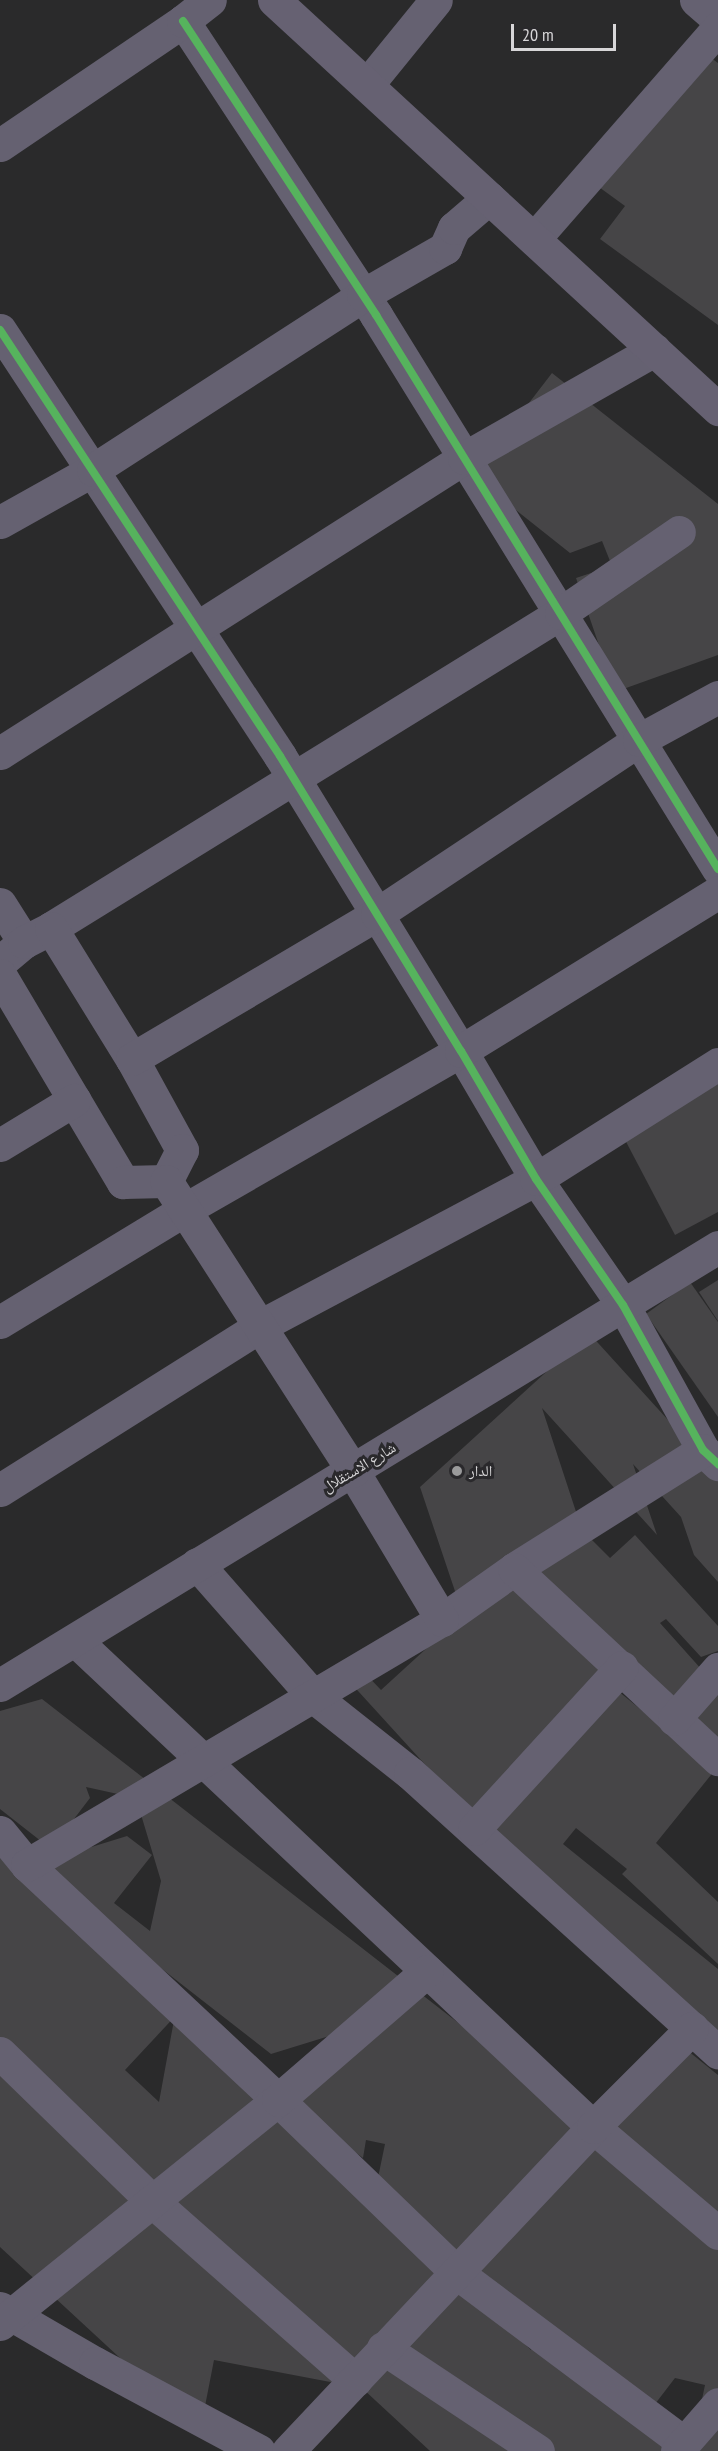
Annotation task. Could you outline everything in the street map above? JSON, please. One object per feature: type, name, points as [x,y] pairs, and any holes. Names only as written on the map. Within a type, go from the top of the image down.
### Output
[{"type":"main road","points":[[274,0],[718,409]]},
{"type":"street","points":[[0,146],[183,21],[210,0]]},
{"type":"street","points":[[367,86],[436,0]]},
{"type":"street","points":[[696,0],[718,19]]},
{"type":"street","points":[[183,21],[363,296],[718,868]]},
{"type":"street","points":[[534,239],[718,28]]},
{"type":"street","points":[[0,522],[93,470],[363,296],[445,248],[454,228],[489,198]]},
{"type":"street","points":[[0,330],[293,777],[461,1051],[536,1179],[623,1305],[711,1457],[514,1569],[442,1620],[27,1865]]},
{"type":"street","points":[[0,753],[464,458],[654,350]]},
{"type":"street","points":[[25,944],[561,613],[679,532]]},
{"type":"street","points":[[132,1059],[377,914],[639,740],[718,698]]},
{"type":"street","points":[[0,1322],[184,1210],[461,1051],[718,892]]},
{"type":"street","points":[[0,904],[25,944],[132,1059],[182,1150],[166,1181]]},
{"type":"street","points":[[0,975],[123,1182],[166,1181]]},
{"type":"street","points":[[0,1490],[260,1326],[536,1179],[718,1064]]},
{"type":"street","points":[[0,1145],[74,1100]]},
{"type":"street","points":[[166,1181],[353,1471],[442,1620]]},
{"type":"street","name":"شارع الاستقلال","points":[[0,1685],[718,1247]]},
{"type":"street","points":[[197,1564],[314,1697],[410,1773],[474,1829],[718,2052]]},
{"type":"street","points":[[514,1569],[622,1667],[718,1759]]},
{"type":"street","points":[[75,1640],[593,2127],[718,2233]]},
{"type":"street","points":[[474,1829],[622,1667]]},
{"type":"street","points":[[674,1719],[718,1669]]},
{"type":"street","points":[[0,1832],[27,1865],[278,2100],[457,2273],[681,2447],[718,2404]]},
{"type":"street","points":[[259,2451],[4,2316],[278,2100],[427,1971]]},
{"type":"street","points":[[288,2451],[593,2127],[692,2028]]},
{"type":"street","points":[[0,2053],[152,2201],[355,2380]]},
{"type":"street","points":[[383,2348],[538,2451]]},
{"type":"building","points":[[692,44],[718,63],[718,325],[600,239],[625,206],[592,182]]},
{"type":"building","points":[[552,373],[718,504],[718,655],[615,692],[576,578],[612,566],[602,541],[570,553],[473,476]]},
{"type":"building","points":[[718,1060],[718,1212],[675,1235],[623,1136]]},
{"type":"building","points":[[718,1280],[718,1321],[699,1292]]},
{"type":"building","points":[[690,1282],[718,1322],[718,1417],[646,1314]]},
{"type":"building","points":[[589,1333],[718,1475],[718,1582],[694,1555],[681,1517],[633,1464],[657,1535],[542,1408],[582,1530],[610,1558],[635,1535],[718,1626],[718,1651],[701,1657],[666,1619],[660,1623],[711,1680],[661,1726],[614,1675],[472,1816],[348,1680],[361,1669],[381,1690],[463,1615],[420,1487]]},
{"type":"building","points":[[607,1682],[715,1770],[656,1843],[718,1902],[718,1964],[622,1874],[627,1869],[576,1828],[563,1844],[718,1969],[718,2044],[474,1848]]},
{"type":"building","points":[[718,1685],[718,1739],[690,1714]]},
{"type":"building","points":[[42,1699],[718,2225],[718,2451],[691,2451],[705,2385],[675,2378],[652,2408],[375,2192],[385,2144],[366,2140],[363,2158],[294,2105],[352,2029],[271,2054],[30,1866],[127,1836],[152,1855],[114,1903],[150,1931],[161,1881],[136,1798],[86,1787],[90,1798],[51,1849],[0,1809],[0,1711]]},
{"type":"building","points":[[0,1844],[180,2011],[125,2070],[159,2102],[174,2020],[531,2350],[535,2326],[668,2451],[430,2451],[0,2053]]},
{"type":"building","points":[[667,2034],[718,2075],[718,2214],[600,2119]]},
{"type":"building","points":[[0,2065],[346,2385],[214,2360],[200,2432],[0,2247]]},
{"type":"cycle path","points":[[183,21],[376,315],[718,869]]},
{"type":"cycle path","points":[[0,330],[280,756],[461,1051],[536,1179],[623,1305],[703,1450],[718,1464]]},
{"type":"place","name":"الدار","points":[[457,1471]]}]
